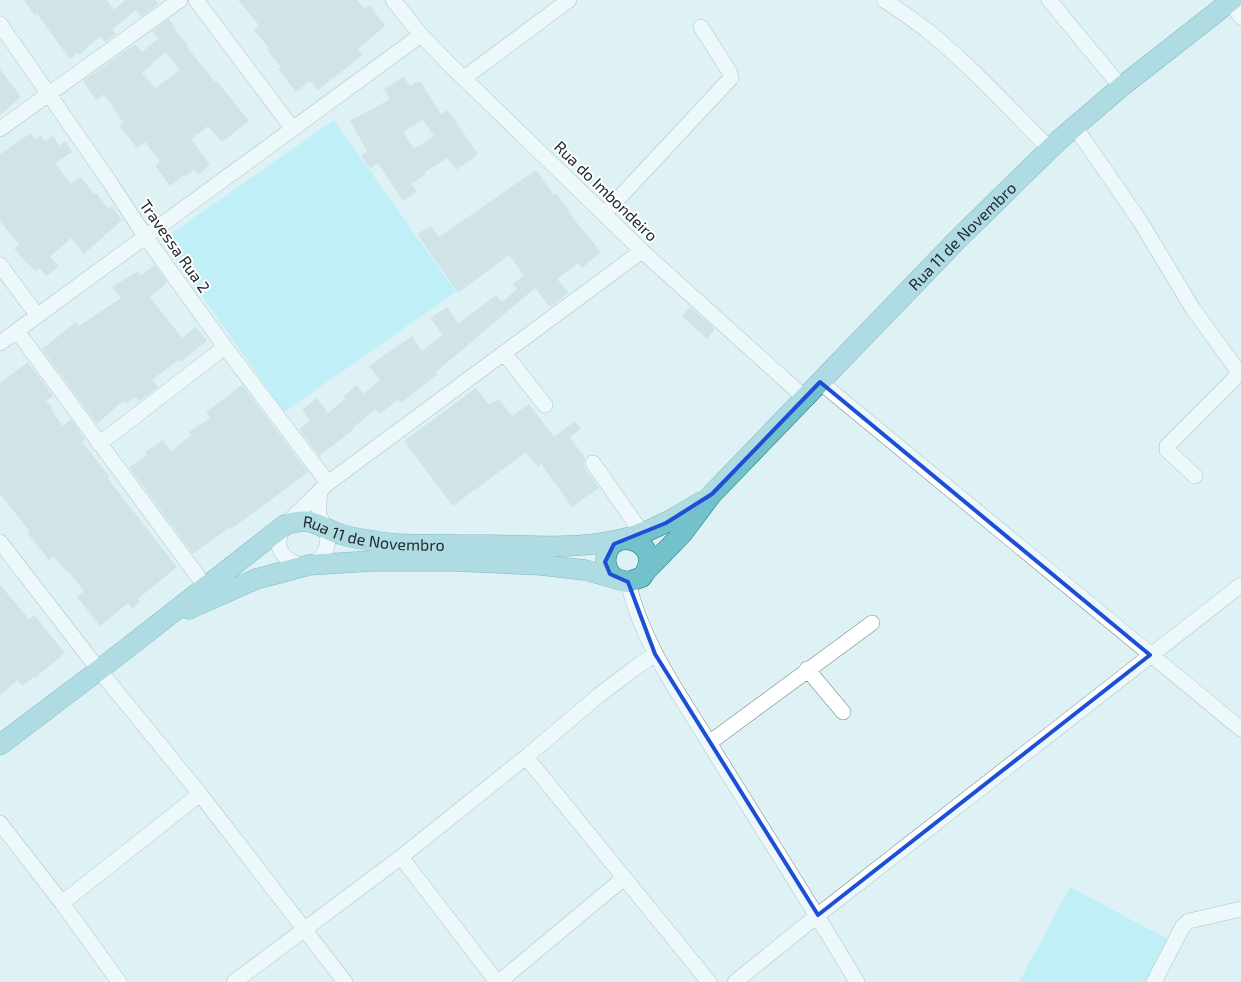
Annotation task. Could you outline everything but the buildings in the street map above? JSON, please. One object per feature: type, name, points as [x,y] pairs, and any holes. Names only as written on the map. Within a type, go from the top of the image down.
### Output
[{"type":"main road","name":"Rua 11 de Novembro","points":[[646,571],[682,534],[712,494],[959,238],[1050,149],[1121,87],[1232,5]]},
{"type":"main road","name":"Rua 11 de Novembro","points":[[0,745],[285,524],[305,520],[359,539],[378,542],[546,547],[583,546],[620,540],[642,533],[666,523],[712,494]]},
{"type":"main road","name":"Rua 11 de Novembro","points":[[162,621],[256,579],[309,565],[372,561],[456,561],[541,565],[585,570],[622,581],[642,577],[649,564],[646,550],[634,540],[620,540]]},
{"type":"main road","points":[[620,540],[609,549],[605,562],[610,574],[622,581]]},
{"type":"street","points":[[0,129],[180,0]]},
{"type":"street","points":[[196,0],[292,128]]},
{"type":"street","name":"Rua do Imbondeiro","points":[[392,0],[421,35],[642,251],[805,398]]},
{"type":"street","points":[[464,78],[569,0]]},
{"type":"street","points":[[884,0],[928,31],[974,72],[1050,149]]},
{"type":"street","points":[[1049,0],[1121,87]]},
{"type":"street","name":"Travessa Rua 2","points":[[0,24],[145,236],[324,488]]},
{"type":"street","points":[[604,214],[731,78],[730,71],[701,27]]},
{"type":"street","points":[[0,342],[421,35]]},
{"type":"street","points":[[1075,127],[1140,221],[1194,309],[1240,374],[1167,446],[1167,450],[1195,476]]},
{"type":"street","points":[[324,488],[319,512],[326,528],[328,542],[325,551],[318,561],[309,565],[292,562],[281,552],[278,540],[285,524],[324,488],[642,251]]},
{"type":"street","points":[[0,265],[37,315]]},
{"type":"street","points":[[16,330],[205,586]]},
{"type":"street","points":[[99,444],[225,347]]},
{"type":"street","points":[[504,353],[545,405]]},
{"type":"street","points":[[820,382],[1241,729]]},
{"type":"street","points":[[593,463],[642,533]]},
{"type":"street","points":[[0,542],[99,670],[200,794],[345,982]]},
{"type":"street","points":[[622,581],[656,654],[709,743],[818,915],[857,982]]},
{"type":"street","points":[[735,982],[1241,585]]},
{"type":"street","points":[[709,743],[872,622]]},
{"type":"street","points":[[234,982],[401,857],[526,757],[598,696],[656,654]]},
{"type":"street","points":[[807,669],[844,712]]},
{"type":"street","points":[[526,757],[710,982]]},
{"type":"street","points":[[62,903],[200,794]]},
{"type":"street","points":[[0,823],[62,903],[119,982]]},
{"type":"street","points":[[401,857],[498,982],[624,878]]},
{"type":"street","points":[[1154,982],[1183,926],[1189,921],[1241,909]]},
{"type":"highlighted area","points":[[820,382],[1150,655],[818,915],[655,654],[628,582],[610,574],[605,562],[614,544],[666,523],[712,494]]},
{"type":"shaded area","points":[[334,120],[456,292],[284,412],[162,240]]},
{"type":"shaded area","points":[[1070,887],[1171,941],[1149,982],[1019,982]]}]
